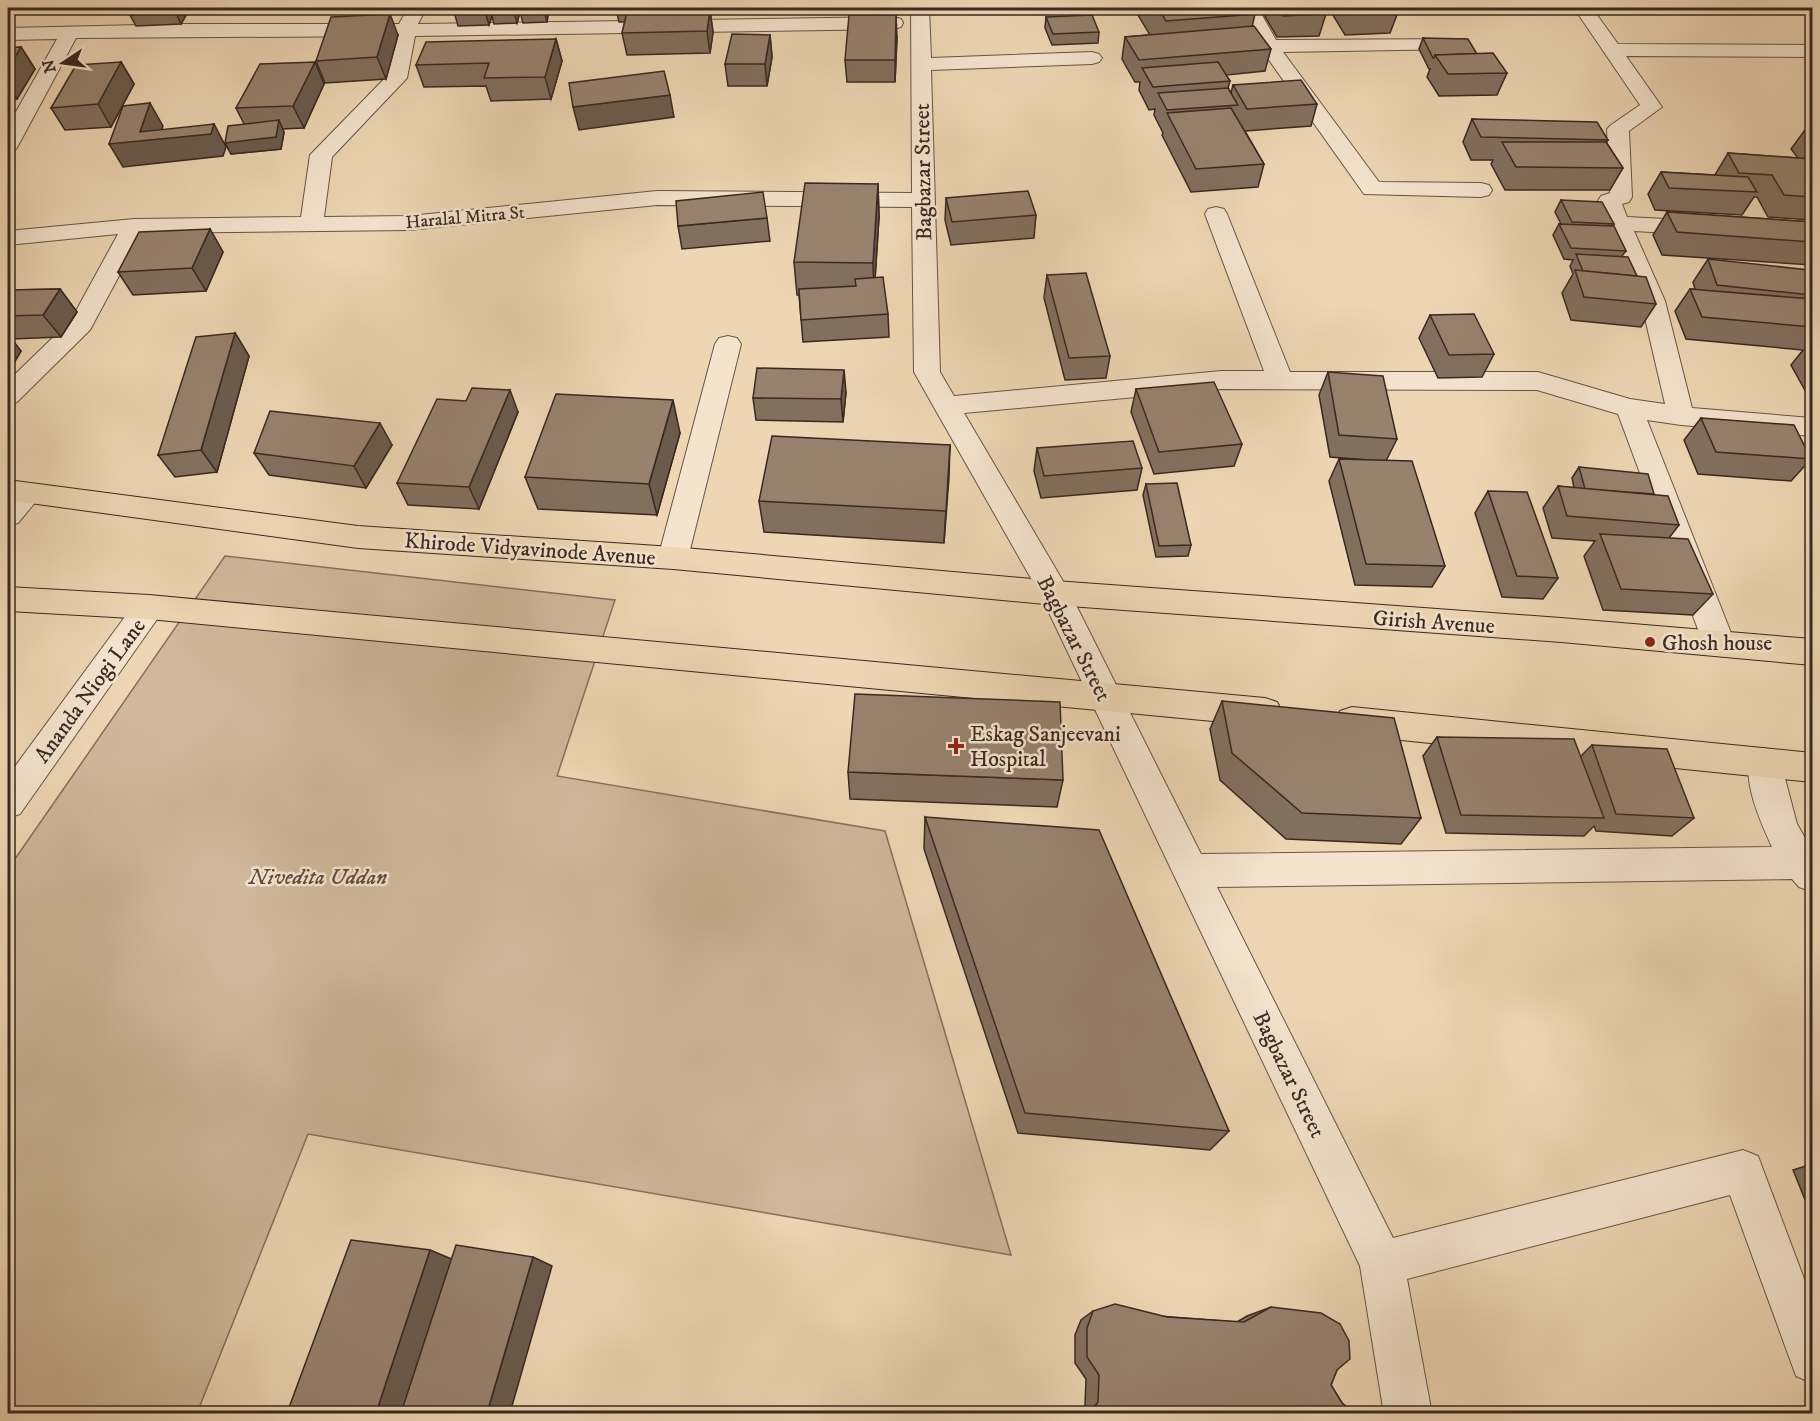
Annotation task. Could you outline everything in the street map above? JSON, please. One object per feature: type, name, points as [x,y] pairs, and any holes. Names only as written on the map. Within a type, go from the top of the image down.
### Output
[{"type":"main road","name":"Khirode Vidyavinode Avenue","points":[[18,491],[358,537],[673,558],[1055,593]]},
{"type":"main road","name":"Girish Avenue","points":[[1055,593],[1812,652]]},
{"type":"main road","points":[[8,599],[149,607],[1105,696],[1812,768]]},
{"type":"street","points":[[312,225],[321,154],[397,78],[406,30],[417,8]]},
{"type":"street","points":[[1582,8],[1652,107],[1618,129],[1621,197],[1610,201],[1653,301],[1681,416]]},
{"type":"street","points":[[1274,10],[1250,9],[1269,46],[1371,189],[1481,190]]},
{"type":"street","points":[[8,34],[329,23],[406,30],[920,15]]},
{"type":"street","name":"Bagbazar Street","points":[[920,15],[927,372],[1055,593],[1382,1263],[1408,1413]]},
{"type":"street","points":[[8,144],[70,32]]},
{"type":"street","points":[[1269,46],[1458,43]]},
{"type":"street","points":[[1612,50],[1812,51]]},
{"type":"street","points":[[920,64],[1092,58]]},
{"type":"street","name":"Haralal Mitra St","points":[[8,238],[134,226],[409,223],[657,198],[923,200]]},
{"type":"street","points":[[1216,214],[1280,380]]},
{"type":"street","points":[[1619,224],[1721,228]]},
{"type":"street","points":[[8,396],[81,324],[134,226]]},
{"type":"street","points":[[673,558],[728,344]]},
{"type":"street","points":[[947,406],[1221,380],[1538,381],[1629,408],[1681,416],[1812,427]]},
{"type":"street","points":[[1629,408],[1719,643]]},
{"type":"street","points":[[8,516],[18,491]]},
{"type":"street","name":"Ananda Niogi Lane","points":[[8,803],[149,607]]},
{"type":"street","points":[[1191,870],[1806,869],[1768,794],[1764,763]]},
{"type":"street","points":[[1382,1263],[1743,1171],[1812,1360]]},
{"type":"green space","name":"Nivedita Uddan","points":[[225,556],[615,600],[557,776],[885,831],[1011,1255],[308,1134],[197,1413],[8,1414],[8,869]]},
{"type":"building","points":[[134,8],[179,8],[176,13],[130,15]]},
{"type":"building","points":[[493,8],[515,8],[514,12],[491,13]]},
{"type":"building","points":[[521,8],[544,8],[544,11],[520,12]]},
{"type":"building","points":[[1158,8],[1250,8],[1255,14],[1166,21]]},
{"type":"building","points":[[1278,8],[1321,8],[1326,14],[1283,16]]},
{"type":"building","points":[[1348,8],[1395,8],[1398,12],[1352,14]]},
{"type":"building","points":[[710,11],[707,31],[622,33],[627,12]]},
{"type":"building","points":[[390,14],[377,57],[316,61],[331,17]]},
{"type":"building","points":[[849,15],[896,15],[895,60],[845,60]]},
{"type":"building","points":[[1092,15],[1099,32],[1053,34],[1046,17]]},
{"type":"building","points":[[1254,26],[1271,49],[1139,60],[1125,37]]},
{"type":"building","points":[[732,34],[770,35],[765,64],[725,64]]},
{"type":"building","points":[[1423,38],[1468,39],[1477,54],[1435,55],[1433,58]]},
{"type":"building","points":[[556,39],[545,77],[484,78],[489,63],[416,65],[426,42]]},
{"type":"building","points":[[21,47],[8,69],[8,48]]},
{"type":"building","points":[[1493,53],[1507,73],[1448,74],[1435,55]]},
{"type":"building","points":[[121,62],[98,104],[51,108],[76,65]]},
{"type":"building","points":[[315,62],[293,106],[236,108],[260,64]]},
{"type":"building","points":[[1218,62],[1230,81],[1153,87],[1142,68]]},
{"type":"building","points":[[664,71],[670,95],[573,107],[569,83]]},
{"type":"building","points":[[1301,80],[1317,104],[1247,109],[1233,85]]},
{"type":"building","points":[[1228,88],[1238,105],[1167,110],[1158,93]]},
{"type":"building","points":[[150,103],[140,132],[214,124],[211,134],[109,144],[123,106]]},
{"type":"building","points":[[1231,108],[1264,164],[1196,169],[1167,113]]},
{"type":"building","points":[[1472,119],[1597,122],[1608,140],[1481,137]]},
{"type":"building","points":[[279,120],[276,137],[225,143],[228,126]]},
{"type":"building","points":[[1502,142],[1606,142],[1623,168],[1516,167]]},
{"type":"building","points":[[1728,153],[1812,159],[1812,197],[1784,195],[1772,175],[1739,173]]},
{"type":"building","points":[[1661,172],[1748,177],[1757,192],[1669,188]]},
{"type":"building","points":[[805,183],[878,184],[873,263],[794,262]]},
{"type":"building","points":[[1028,191],[1036,215],[952,222],[946,198]]},
{"type":"building","points":[[763,192],[767,218],[678,226],[676,201]]},
{"type":"building","points":[[1561,200],[1602,202],[1614,224],[1572,222]]},
{"type":"building","points":[[1667,212],[1812,222],[1812,242],[1677,232]]},
{"type":"building","points":[[1559,224],[1614,226],[1626,251],[1571,248]]},
{"type":"building","points":[[210,229],[192,268],[118,272],[139,232]]},
{"type":"building","points":[[1576,254],[1628,257],[1637,276],[1583,271]]},
{"type":"building","points":[[1708,259],[1809,270],[1812,277],[1812,295],[1717,285]]},
{"type":"building","points":[[1575,270],[1646,277],[1656,304],[1584,297]]},
{"type":"building","points":[[1086,273],[1110,356],[1069,358],[1047,275]]},
{"type":"building","points":[[883,277],[888,314],[801,320],[799,289],[856,286],[855,279]]},
{"type":"building","points":[[60,289],[43,315],[8,316],[8,290]]},
{"type":"building","points":[[1690,289],[1812,299],[1812,327],[1702,317]]},
{"type":"building","points":[[1474,314],[1494,354],[1449,355],[1430,315]]},
{"type":"building","points":[[235,333],[201,450],[158,455],[196,337]]},
{"type":"building","points":[[757,368],[844,370],[841,399],[753,398]]},
{"type":"building","points":[[1328,372],[1383,376],[1397,439],[1339,435]]},
{"type":"building","points":[[1214,382],[1242,444],[1159,452],[1136,389]]},
{"type":"building","points":[[472,388],[510,390],[469,487],[397,483],[437,399],[466,401]]},
{"type":"building","points":[[556,394],[673,400],[649,484],[525,477]]},
{"type":"building","points":[[270,411],[380,423],[354,466],[254,453]]},
{"type":"building","points":[[1701,418],[1794,425],[1811,459],[1716,452]]},
{"type":"building","points":[[772,436],[950,445],[946,511],[759,501]]},
{"type":"building","points":[[1133,441],[1142,468],[1044,476],[1037,448]]},
{"type":"building","points":[[1339,459],[1412,461],[1445,566],[1366,564]]},
{"type":"building","points":[[1579,467],[1648,474],[1654,494],[1585,489]]},
{"type":"building","points":[[1177,483],[1191,545],[1159,546],[1146,484]]},
{"type":"building","points":[[1558,486],[1668,496],[1679,525],[1567,516]]},
{"type":"building","points":[[1488,491],[1527,492],[1558,578],[1517,576]]},
{"type":"building","points":[[1600,534],[1688,539],[1713,594],[1621,589]]},
{"type":"building","points":[[855,694],[1060,702],[1063,780],[848,772]]},
{"type":"building","points":[[1222,701],[1394,718],[1421,818],[1302,813],[1232,753]]},
{"type":"building","points":[[1437,737],[1574,739],[1604,818],[1461,815]]},
{"type":"building","points":[[1592,745],[1667,749],[1694,818],[1616,814]]},
{"type":"building","points":[[925,817],[1099,830],[1229,1131],[1025,1113]]},
{"type":"building","points":[[351,1240],[430,1250],[376,1413],[287,1413]]},
{"type":"building","points":[[456,1245],[533,1257],[487,1413],[401,1413]]},
{"type":"building","points":[[1115,1304],[1167,1317],[1244,1322],[1271,1307],[1321,1313],[1340,1324],[1349,1341],[1350,1359],[1337,1370],[1331,1385],[1342,1403],[1355,1413],[1090,1413],[1098,1402],[1099,1375],[1087,1357],[1087,1328],[1093,1311]]},
{"type":"place","name":"Ghosh house","points":[[1650,642]]},
{"type":"place","name":"Eskag Sanjeevani Hospital","points":[[956,746]]}]
